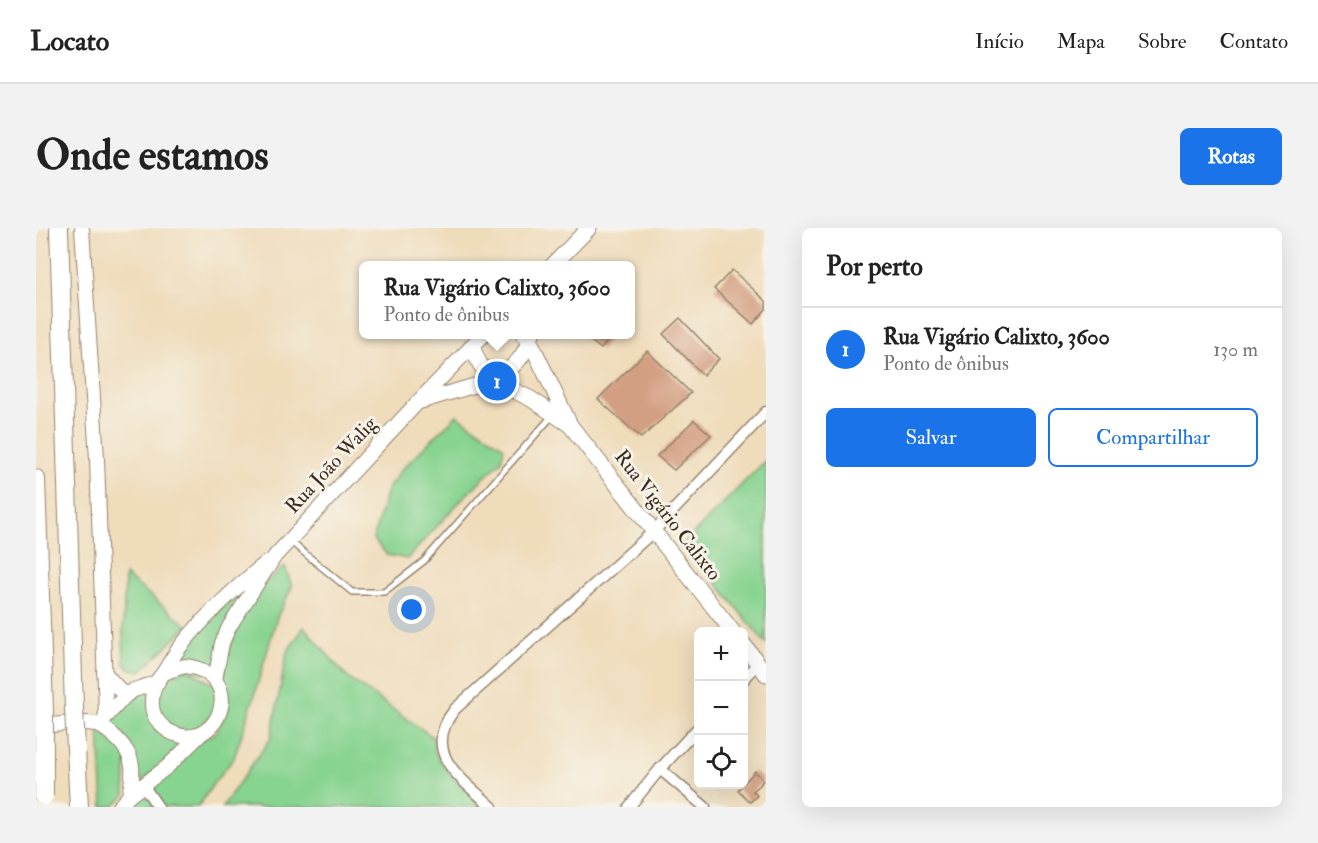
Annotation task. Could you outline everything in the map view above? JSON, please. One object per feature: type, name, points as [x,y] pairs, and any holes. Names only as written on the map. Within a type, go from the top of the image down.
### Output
[{"type":"highway","points":[[59,228],[79,807]]},
{"type":"highway","points":[[36,479],[45,807]]},
{"type":"main road","points":[[557,261],[589,228]]},
{"type":"main road","name":"Rua João Walig","points":[[472,346],[479,339]]},
{"type":"main road","points":[[493,380],[505,373],[522,357],[527,339]]},
{"type":"main road","name":"Rua Vigário Calixto","points":[[529,339],[570,425],[729,627]]},
{"type":"main road","name":"Rua Vigário Calixto","points":[[472,346],[480,366],[493,380],[531,399],[570,425]]},
{"type":"main road","points":[[748,650],[762,669]]},
{"type":"street","points":[[82,228],[98,459],[104,672],[103,721],[130,756],[133,768],[132,781],[123,804]]},
{"type":"street","name":"Rua João Walig","points":[[275,556],[472,346]]},
{"type":"street","points":[[417,403],[493,380]]},
{"type":"street","points":[[492,807],[461,778],[445,759],[441,736],[448,718],[455,709],[654,531],[766,412]]},
{"type":"street","points":[[201,734],[190,737],[178,736],[160,724],[154,714],[153,692],[178,649],[209,614],[244,580],[275,556]]},
{"type":"street","points":[[215,680],[222,643],[229,627],[275,556]]},
{"type":"street","points":[[36,727],[103,721],[134,690],[173,669],[184,666],[207,672],[220,689],[222,700],[217,720],[123,804]]},
{"type":"street","points":[[748,677],[762,669]]},
{"type":"street","points":[[104,672],[126,696]]},
{"type":"street","points":[[629,807],[660,769],[694,733]]},
{"type":"street","points":[[660,769],[705,807]]},
{"type":"street","points":[[143,785],[158,807]]},
{"type":"lane","points":[[290,541],[352,592],[384,592],[424,561],[554,414]]},
{"type":"green space","points":[[457,415],[504,447],[501,461],[407,559],[387,555],[373,539],[387,490],[401,470]]},
{"type":"green space","points":[[766,460],[766,644],[684,543]]},
{"type":"green space","points":[[285,566],[292,587],[277,617],[234,758],[198,807],[133,807],[133,803],[197,742],[216,733],[229,707],[222,670],[249,597]]},
{"type":"green space","points":[[125,575],[188,626],[141,671],[130,669],[124,663]]},
{"type":"green space","points":[[249,581],[212,674],[170,668],[184,648]]},
{"type":"green space","points":[[304,627],[347,677],[434,738],[435,753],[449,772],[482,807],[222,807],[271,738],[287,652]]},
{"type":"green space","points":[[188,670],[214,684],[218,709],[196,732],[171,729],[159,715],[157,690],[165,677]]},
{"type":"green space","points":[[151,688],[151,711],[190,740],[134,789],[138,777],[104,725],[135,695]]},
{"type":"green space","points":[[99,731],[127,753],[125,796],[114,806],[103,807]]},
{"type":"building","points":[[732,270],[766,301],[766,309],[753,324],[714,289]]},
{"type":"building","points":[[680,318],[719,359],[703,375],[663,334]]},
{"type":"building","points":[[588,339],[609,339],[601,349]]},
{"type":"building","points":[[647,351],[691,393],[641,438],[598,399]]},
{"type":"building","points":[[694,420],[711,435],[674,470],[657,456]]},
{"type":"building","points":[[755,771],[763,780],[753,791],[757,796],[750,802],[738,790],[748,789],[748,779]]},
{"type":"place","name":"Rua Vigário Calixto, 3600","points":[[497,381]]}]
